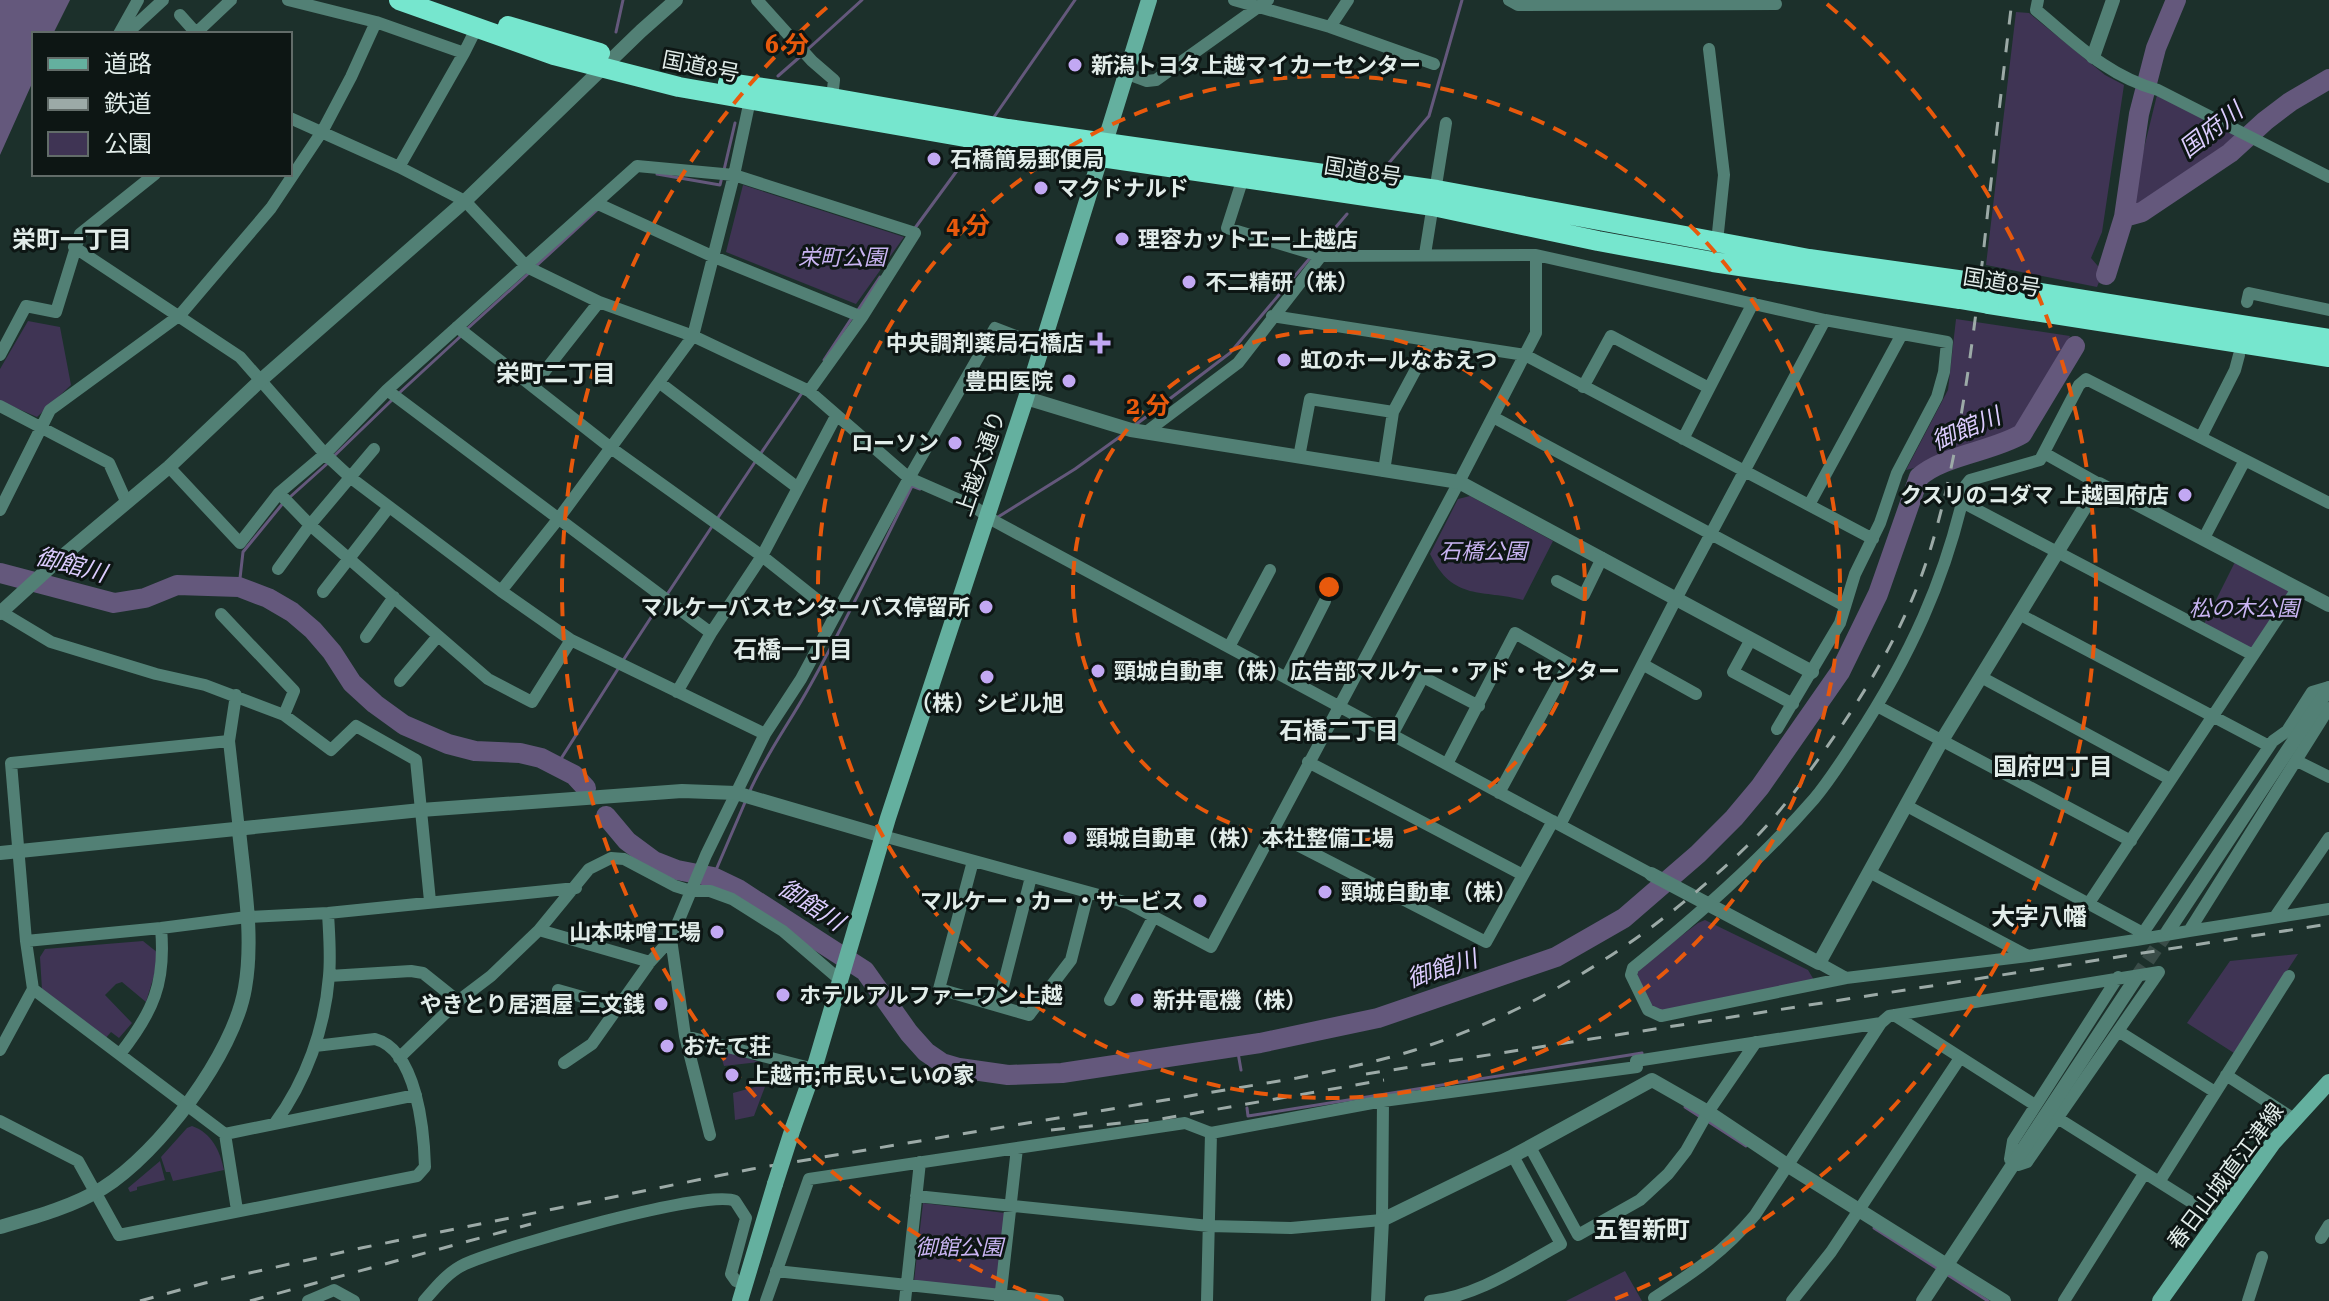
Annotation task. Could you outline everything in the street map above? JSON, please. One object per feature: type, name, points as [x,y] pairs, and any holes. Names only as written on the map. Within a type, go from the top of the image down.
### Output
[{"type":"highway","name":"国道8号","points":[[399,0],[554,55],[1008,129],[1243,178],[1435,198],[1598,241],[1713,262],[1963,290],[2329,339]]},
{"type":"highway","name":"国道8号","points":[[436,0],[609,62],[635,77],[750,100],[1435,198],[1717,242],[1871,269],[1963,290]]},
{"type":"highway","name":"国道8号","points":[[1990,294],[2329,357]]},
{"type":"main road","name":"上越大通り","points":[[840,975],[1026,398],[1149,0]]},
{"type":"main road","points":[[742,1293],[814,1069],[840,975]]},
{"type":"main road","name":"春日山城直江津線","points":[[2160,1301],[2273,1143],[2329,1082]]},
{"type":"street","points":[[120,32],[138,0]]},
{"type":"street","points":[[128,32],[163,0]]},
{"type":"street","points":[[198,32],[231,0]]},
{"type":"street","points":[[288,0],[376,22],[464,53]]},
{"type":"street","points":[[430,901],[416,760],[356,726],[331,750],[284,715],[236,695],[51,642],[0,613],[169,467],[261,380],[465,201],[676,0]]},
{"type":"street","points":[[757,0],[812,61],[834,80],[832,98]]},
{"type":"street","points":[[1234,0],[1264,4],[1434,64]]},
{"type":"street","points":[[1330,27],[1348,0]]},
{"type":"street","points":[[1509,0],[1518,5],[1776,4]]},
{"type":"street","points":[[2038,0],[2036,10],[2093,57],[2131,83],[2158,90],[2329,177]]},
{"type":"street","points":[[2093,57],[2113,0]]},
{"type":"street","points":[[1128,74],[1147,81],[1156,80],[1264,4]]},
{"type":"street","points":[[180,15],[194,32]]},
{"type":"street","points":[[0,510],[50,410],[180,315],[271,208],[323,130],[376,22]]},
{"type":"street","points":[[399,167],[476,29]]},
{"type":"street","points":[[1709,49],[1724,175],[1717,242]]},
{"type":"street","points":[[501,591],[559,518],[693,336],[750,100]]},
{"type":"street","points":[[292,119],[323,130],[465,201],[527,267],[599,302],[693,336],[809,391],[909,478],[973,506],[986,516],[1846,978]]},
{"type":"street","points":[[1425,254],[1446,123]]},
{"type":"street","points":[[169,467],[240,543],[279,493],[325,454],[387,390],[637,166],[734,175],[915,233],[862,317],[809,391]]},
{"type":"street","points":[[0,355],[26,306],[56,312],[80,234],[152,176]]},
{"type":"street","points":[[1243,178],[1227,228],[1313,255],[1536,255],[1825,320],[1947,342],[1944,372],[1937,397],[1897,473],[1873,539],[1855,574],[1835,633],[1777,729]]},
{"type":"street","points":[[596,203],[714,257],[862,317]]},
{"type":"street","points":[[74,247],[240,357],[325,454],[351,478],[501,591],[571,640],[765,734]]},
{"type":"street","points":[[1145,433],[1238,363],[1313,255]]},
{"type":"street","points":[[0,853],[421,810],[649,792],[736,793],[1128,903],[1211,947],[1536,333],[1536,255]]},
{"type":"street","points":[[2247,302],[2249,293],[2329,310]]},
{"type":"street","points":[[533,386],[599,302]]},
{"type":"street","points":[[1683,439],[1753,303]]},
{"type":"street","points":[[1272,316],[1525,355],[1873,539]]},
{"type":"street","points":[[1272,832],[1486,942],[1644,665],[1825,320]]},
{"type":"street","points":[[457,327],[611,448],[762,556],[835,614]]},
{"type":"street","points":[[564,1063],[592,1044],[650,962],[671,939],[706,855],[765,734],[789,700],[909,478],[995,328],[1041,346]]},
{"type":"street","points":[[1809,505],[1902,334]]},
{"type":"street","points":[[1583,387],[1611,336],[1709,388]]},
{"type":"street","points":[[1384,471],[1393,412],[1431,341]]},
{"type":"street","points":[[2201,437],[2235,370],[2239,355]]},
{"type":"street","points":[[2329,503],[2086,379],[2080,382],[2040,460],[1970,480],[1966,485],[1945,567],[1928,608],[1877,706],[1815,798],[1763,853],[1633,968],[1631,980],[1651,1013],[1661,1016],[1846,978],[2028,956],[2140,936],[2329,909]]},
{"type":"street","points":[[660,383],[798,488]]},
{"type":"street","points":[[387,390],[711,633]]},
{"type":"street","points":[[1026,398],[1145,433],[1459,482],[1812,672]]},
{"type":"street","points":[[1299,457],[1310,399],[1393,412]]},
{"type":"street","points":[[0,406],[109,463],[126,501]]},
{"type":"street","points":[[677,692],[711,633],[762,556],[836,416]]},
{"type":"street","points":[[1493,417],[1845,606]]},
{"type":"street","points":[[278,569],[310,525],[374,449]]},
{"type":"street","points":[[2044,453],[2329,605]]},
{"type":"street","points":[[2204,538],[2245,460]]},
{"type":"street","points":[[1819,963],[1941,742],[2099,484]]},
{"type":"street","points":[[279,493],[310,525],[488,679],[532,702],[571,640]]},
{"type":"street","points":[[1962,502],[2253,655]]},
{"type":"street","points":[[323,592],[389,507]]},
{"type":"street","points":[[1557,581],[1584,595],[1602,558]]},
{"type":"street","points":[[1229,647],[1270,570]]},
{"type":"street","points":[[2089,903],[2297,589]]},
{"type":"street","points":[[366,637],[394,597]]},
{"type":"street","points":[[1286,678],[1325,601]]},
{"type":"street","points":[[221,614],[294,691],[284,715]]},
{"type":"street","points":[[2019,614],[2269,746]]},
{"type":"street","points":[[1447,764],[1515,633],[1569,664],[1499,793]]},
{"type":"street","points":[[400,681],[438,636]]},
{"type":"street","points":[[1751,639],[1733,672],[1793,704]]},
{"type":"street","points":[[1644,665],[1696,694]]},
{"type":"street","points":[[1392,735],[1423,677],[1479,706]]},
{"type":"street","points":[[1981,677],[2170,779]]},
{"type":"street","points":[[2140,936],[2269,746],[2287,731],[2312,692],[2329,688]]},
{"type":"street","points":[[2168,931],[2329,688]]},
{"type":"street","points":[[0,1227],[66,1206],[118,1177],[150,1148],[223,1051],[241,1006],[247,969],[247,917],[229,741],[236,695]]},
{"type":"street","points":[[1877,706],[2131,841]]},
{"type":"street","points":[[2189,931],[2329,708]]},
{"type":"street","points":[[0,1050],[33,989],[19,851],[5,764],[229,741]]},
{"type":"street","points":[[2297,761],[2329,777]]},
{"type":"street","points":[[1308,762],[1523,875]]},
{"type":"street","points":[[1907,806],[2089,903],[2140,936]]},
{"type":"street","points":[[2275,917],[2329,838]]},
{"type":"street","points":[[399,1058],[539,930],[589,869],[611,858],[624,859],[675,886],[710,891],[732,899],[783,931],[840,975]]},
{"type":"street","points":[[973,861],[939,989],[1029,1015],[1071,960],[1088,893]]},
{"type":"street","points":[[1871,873],[2028,956]]},
{"type":"street","points":[[998,1006],[1031,877]]},
{"type":"street","points":[[26,941],[247,917],[328,913],[576,888]]},
{"type":"street","points":[[275,1123],[299,1085],[315,1046],[329,976],[328,913]]},
{"type":"street","points":[[1110,1000],[1154,916]]},
{"type":"street","points":[[120,1054],[152,1008],[162,969],[161,928]]},
{"type":"street","points":[[539,930],[650,962]]},
{"type":"street","points":[[671,939],[685,1036],[710,1135]]},
{"type":"street","points":[[766,1301],[809,1179],[1185,1123],[1211,1133],[1383,1101],[1637,1067],[1636,1061],[1881,1023],[1894,1015],[2118,977],[2159,972],[2031,1159],[2022,1164],[2010,1159],[2010,1148],[2118,977]]},
{"type":"street","points":[[329,976],[423,973],[458,1001]]},
{"type":"street","points":[[2159,1182],[2289,976]]},
{"type":"street","points":[[1923,1301],[2136,978]]},
{"type":"street","points":[[33,989],[225,1134],[237,1210]]},
{"type":"street","points":[[558,990],[618,1007]]},
{"type":"street","points":[[1894,1015],[2035,1105]]},
{"type":"street","points":[[1656,1301],[1654,1298],[1710,1262],[1755,1215],[1881,1023]]},
{"type":"street","points":[[2118,1031],[2215,1092]]},
{"type":"street","points":[[685,1036],[814,1069]]},
{"type":"street","points":[[0,1121],[78,1161],[119,1235],[417,1176],[425,1167],[416,1095],[399,1058],[385,1041],[375,1039],[315,1046]]},
{"type":"street","points":[[1530,1147],[1578,1235],[1640,1200],[1656,1185],[1686,1151],[1708,1112],[1756,1042]]},
{"type":"street","points":[[1792,1301],[1824,1262],[1960,1058]]},
{"type":"street","points":[[1648,1059],[1652,1080],[1708,1112],[2004,1301]]},
{"type":"street","points":[[2226,1075],[2294,1119]]},
{"type":"street","points":[[916,1196],[1209,1226],[1291,1228],[1382,1220],[1513,1156],[1652,1080]]},
{"type":"street","points":[[225,1134],[416,1095]]},
{"type":"street","points":[[1378,1301],[1383,1101]]},
{"type":"street","points":[[2059,1119],[2218,1219]]},
{"type":"street","points":[[1207,1301],[1211,1133]]},
{"type":"street","points":[[1001,1298],[1017,1148]]},
{"type":"street","points":[[1430,1301],[1466,1294],[1487,1285],[1561,1244],[1513,1156]]},
{"type":"street","points":[[905,1301],[920,1162]]},
{"type":"street","points":[[2064,1301],[2144,1174]]},
{"type":"street","points":[[424,1301],[444,1278],[467,1263],[552,1236],[671,1206],[718,1198],[735,1201],[746,1218],[731,1274],[742,1293]]},
{"type":"street","points":[[2321,1238],[2329,1225]]},
{"type":"street","points":[[2248,1301],[2262,1257]]},
{"type":"street","points":[[776,1271],[1001,1298],[1058,1301]]},
{"type":"street","points":[[308,1301],[334,1290],[354,1301]]},
{"type":"green space","points":[[2016,12],[2029,13],[2105,75],[2124,85],[2102,232],[2091,258],[2103,272],[2097,287],[1986,265]]},
{"type":"green space","points":[[2157,95],[2241,137],[2148,204],[2135,207],[2131,203],[2132,197]]},
{"type":"green space","name":"栄町公園","points":[[743,185],[904,237],[856,304],[726,252]]},
{"type":"green space","points":[[1956,319],[2070,336],[2039,398],[2017,428],[1980,448],[1906,470],[1948,390]]},
{"type":"green space","points":[[28,321],[60,327],[71,385],[37,417],[0,401],[0,369]]},
{"type":"green space","name":"石橋公園","points":[[1470,496],[1553,541],[1523,600],[1459,587],[1439,569],[1430,554],[1458,499]]},
{"type":"green space","name":"松の木公園","points":[[2235,562],[2290,591],[2252,649],[2204,624]]},
{"type":"green space","points":[[1705,920],[1808,970],[1814,980],[1663,1011],[1653,1009],[1636,982],[1638,969]]},
{"type":"green space","points":[[143,941],[158,953],[146,1002],[122,982],[105,995],[132,1023],[119,1038],[111,1032],[104,1040],[42,990],[40,957],[45,949]]},
{"type":"green space","points":[[2298,954],[2234,1053],[2187,1023],[2230,961]]},
{"type":"green space","points":[[719,1049],[759,1062],[724,1066]]},
{"type":"green space","points":[[766,1084],[754,1116],[735,1120],[733,1093]]},
{"type":"green space","points":[[192,1126],[205,1133],[214,1144],[224,1170],[173,1181],[161,1157]]},
{"type":"green space","points":[[160,1161],[165,1180],[137,1187],[137,1190],[130,1192],[128,1188]]},
{"type":"green space","name":"御館公園","points":[[923,1203],[1005,1213],[996,1291],[914,1281]]},
{"type":"green space","points":[[1625,1271],[1642,1301],[1566,1301]]},
{"type":"shaded area","points":[[0,0],[70,0],[54,32],[32,32],[32,83],[0,155]]},
{"type":"waterway","points":[[616,32],[623,0]]},
{"type":"waterway","points":[[807,50],[862,0]]},
{"type":"waterway","points":[[994,117],[1075,0]]},
{"type":"waterway","points":[[1388,164],[1429,116],[1462,0]]},
{"type":"waterway","name":"御館川","points":[[2106,275],[2124,217],[2139,114],[2156,48],[2176,0]]},
{"type":"waterway","points":[[778,76],[802,55]]},
{"type":"waterway","name":"国府川","points":[[2124,217],[2142,212],[2230,153],[2290,102],[2329,79]]},
{"type":"waterway","points":[[724,170],[735,123]]},
{"type":"waterway","points":[[915,228],[967,157]]},
{"type":"waterway","points":[[657,174],[720,185],[722,177]]},
{"type":"waterway","points":[[535,267],[597,210]]},
{"type":"waterway","points":[[1317,249],[1347,214]]},
{"type":"waterway","points":[[1134,426],[1230,353],[1310,258]]},
{"type":"waterway","points":[[467,329],[530,272]]},
{"type":"waterway","points":[[858,310],[880,277]]},
{"type":"waterway","points":[[824,360],[853,316]]},
{"type":"waterway","points":[[397,395],[462,335]]},
{"type":"waterway","name":"御館川","points":[[606,816],[627,841],[654,861],[677,870],[713,877],[738,889],[865,971],[926,1052],[942,1063],[959,1068],[1008,1075],[1062,1073],[1260,1043],[1378,1018],[1556,957],[1624,918],[1698,854],[1760,787],[1840,672],[1878,594],[1919,477],[1954,458],[2022,434],[2075,346]]},
{"type":"waterway","points":[[759,456],[802,393]]},
{"type":"waterway","points":[[334,456],[392,400]]},
{"type":"waterway","points":[[998,517],[1075,469],[1125,433]]},
{"type":"waterway","points":[[290,497],[329,462]]},
{"type":"waterway","points":[[717,519],[755,462]]},
{"type":"waterway","points":[[749,793],[835,640],[912,486],[920,489]]},
{"type":"waterway","points":[[239,587],[243,552],[284,502]]},
{"type":"waterway","points":[[666,596],[713,525]]},
{"type":"waterway","name":"御館川","points":[[0,573],[114,603],[145,598],[177,585],[239,587],[268,598],[292,612],[332,652],[352,683],[404,725],[448,744],[475,751],[520,753],[541,758],[574,775],[586,788]]},
{"type":"waterway","points":[[622,662],[661,602]]},
{"type":"waterway","points":[[557,765],[618,669]]},
{"type":"waterway","points":[[713,877],[746,800]]},
{"type":"waterway","points":[[1237,1047],[1241,1070]]},
{"type":"waterway","points":[[1247,1108],[1248,1116],[1642,1053],[1642,1058]]},
{"type":"waterway","points":[[1685,1107],[1702,1118]]},
{"type":"waterway","points":[[1709,1122],[1746,1146]]},
{"type":"waterway","points":[[1874,1228],[1938,1269]]},
{"type":"waterway","points":[[1948,1275],[1988,1301]]},
{"type":"tunnel","points":[[2136,978],[2168,931]]},
{"type":"railway","points":[[140,1301],[361,1248],[752,1169],[1297,1078],[1371,1062],[1415,1050],[1506,1014],[1550,992],[1634,940],[1711,879],[1783,807],[1865,689],[1892,643],[1914,594],[1942,508],[1964,401],[2012,0]]},
{"type":"railway","points":[[1366,1074],[2329,924]]},
{"type":"railway","points":[[1051,1130],[1161,1119],[1384,1080]]},
{"type":"railway","points":[[250,1301],[531,1224]]},
{"type":"place","name":"新潟トヨタ上越マイカーセンター","points":[[1075,65]]},
{"type":"place","name":"石橋簡易郵便局","points":[[934,159]]},
{"type":"place","name":"マクドナルド","points":[[1041,188]]},
{"type":"place","name":"理容カットエー上越店","points":[[1122,239]]},
{"type":"place","name":"不二精研（株）","points":[[1189,282]]},
{"type":"place","name":"中央調剤薬局石橋店","points":[[1100,343]]},
{"type":"place","name":"虹のホールなおえつ","points":[[1284,360]]},
{"type":"place","name":"豊田医院","points":[[1069,381]]},
{"type":"place","name":"ローソン","points":[[955,443]]},
{"type":"place","name":"クスリのコダマ 上越国府店","points":[[2185,495]]},
{"type":"place","name":"マルケーバスセンターバス停留所","points":[[986,607]]},
{"type":"place","name":"頸城自動車（株）広告部マルケー・アド・センター","points":[[1098,671]]},
{"type":"place","name":"（株）シビル旭","points":[[987,677]]},
{"type":"place","name":"頸城自動車（株）本社整備工場","points":[[1070,838]]},
{"type":"place","name":"頸城自動車（株）","points":[[1325,892]]},
{"type":"place","name":"マルケー・カー・サービス","points":[[1200,901]]},
{"type":"place","name":"山本味噌工場","points":[[717,932]]},
{"type":"place","name":"ホテルアルファーワン上越","points":[[783,995]]},
{"type":"place","name":"新井電機（株）","points":[[1137,1000]]},
{"type":"place","name":"やきとり居酒屋 三文銭","points":[[661,1004]]},
{"type":"place","name":"おたて荘","points":[[667,1046]]},
{"type":"place","name":"上越市;市民いこいの家","points":[[732,1075]]},
{"type":"district","name":"栄町一丁目","points":[[72,240]]},
{"type":"district","name":"栄町二丁目","points":[[556,374]]},
{"type":"district","name":"石橋一丁目","points":[[793,650]]},
{"type":"district","name":"石橋二丁目","points":[[1339,731]]},
{"type":"district","name":"国府四丁目","points":[[2053,767]]},
{"type":"district","name":"大字八幡","points":[[2039,917]]},
{"type":"district","name":"五智新町","points":[[1642,1230]]}]
